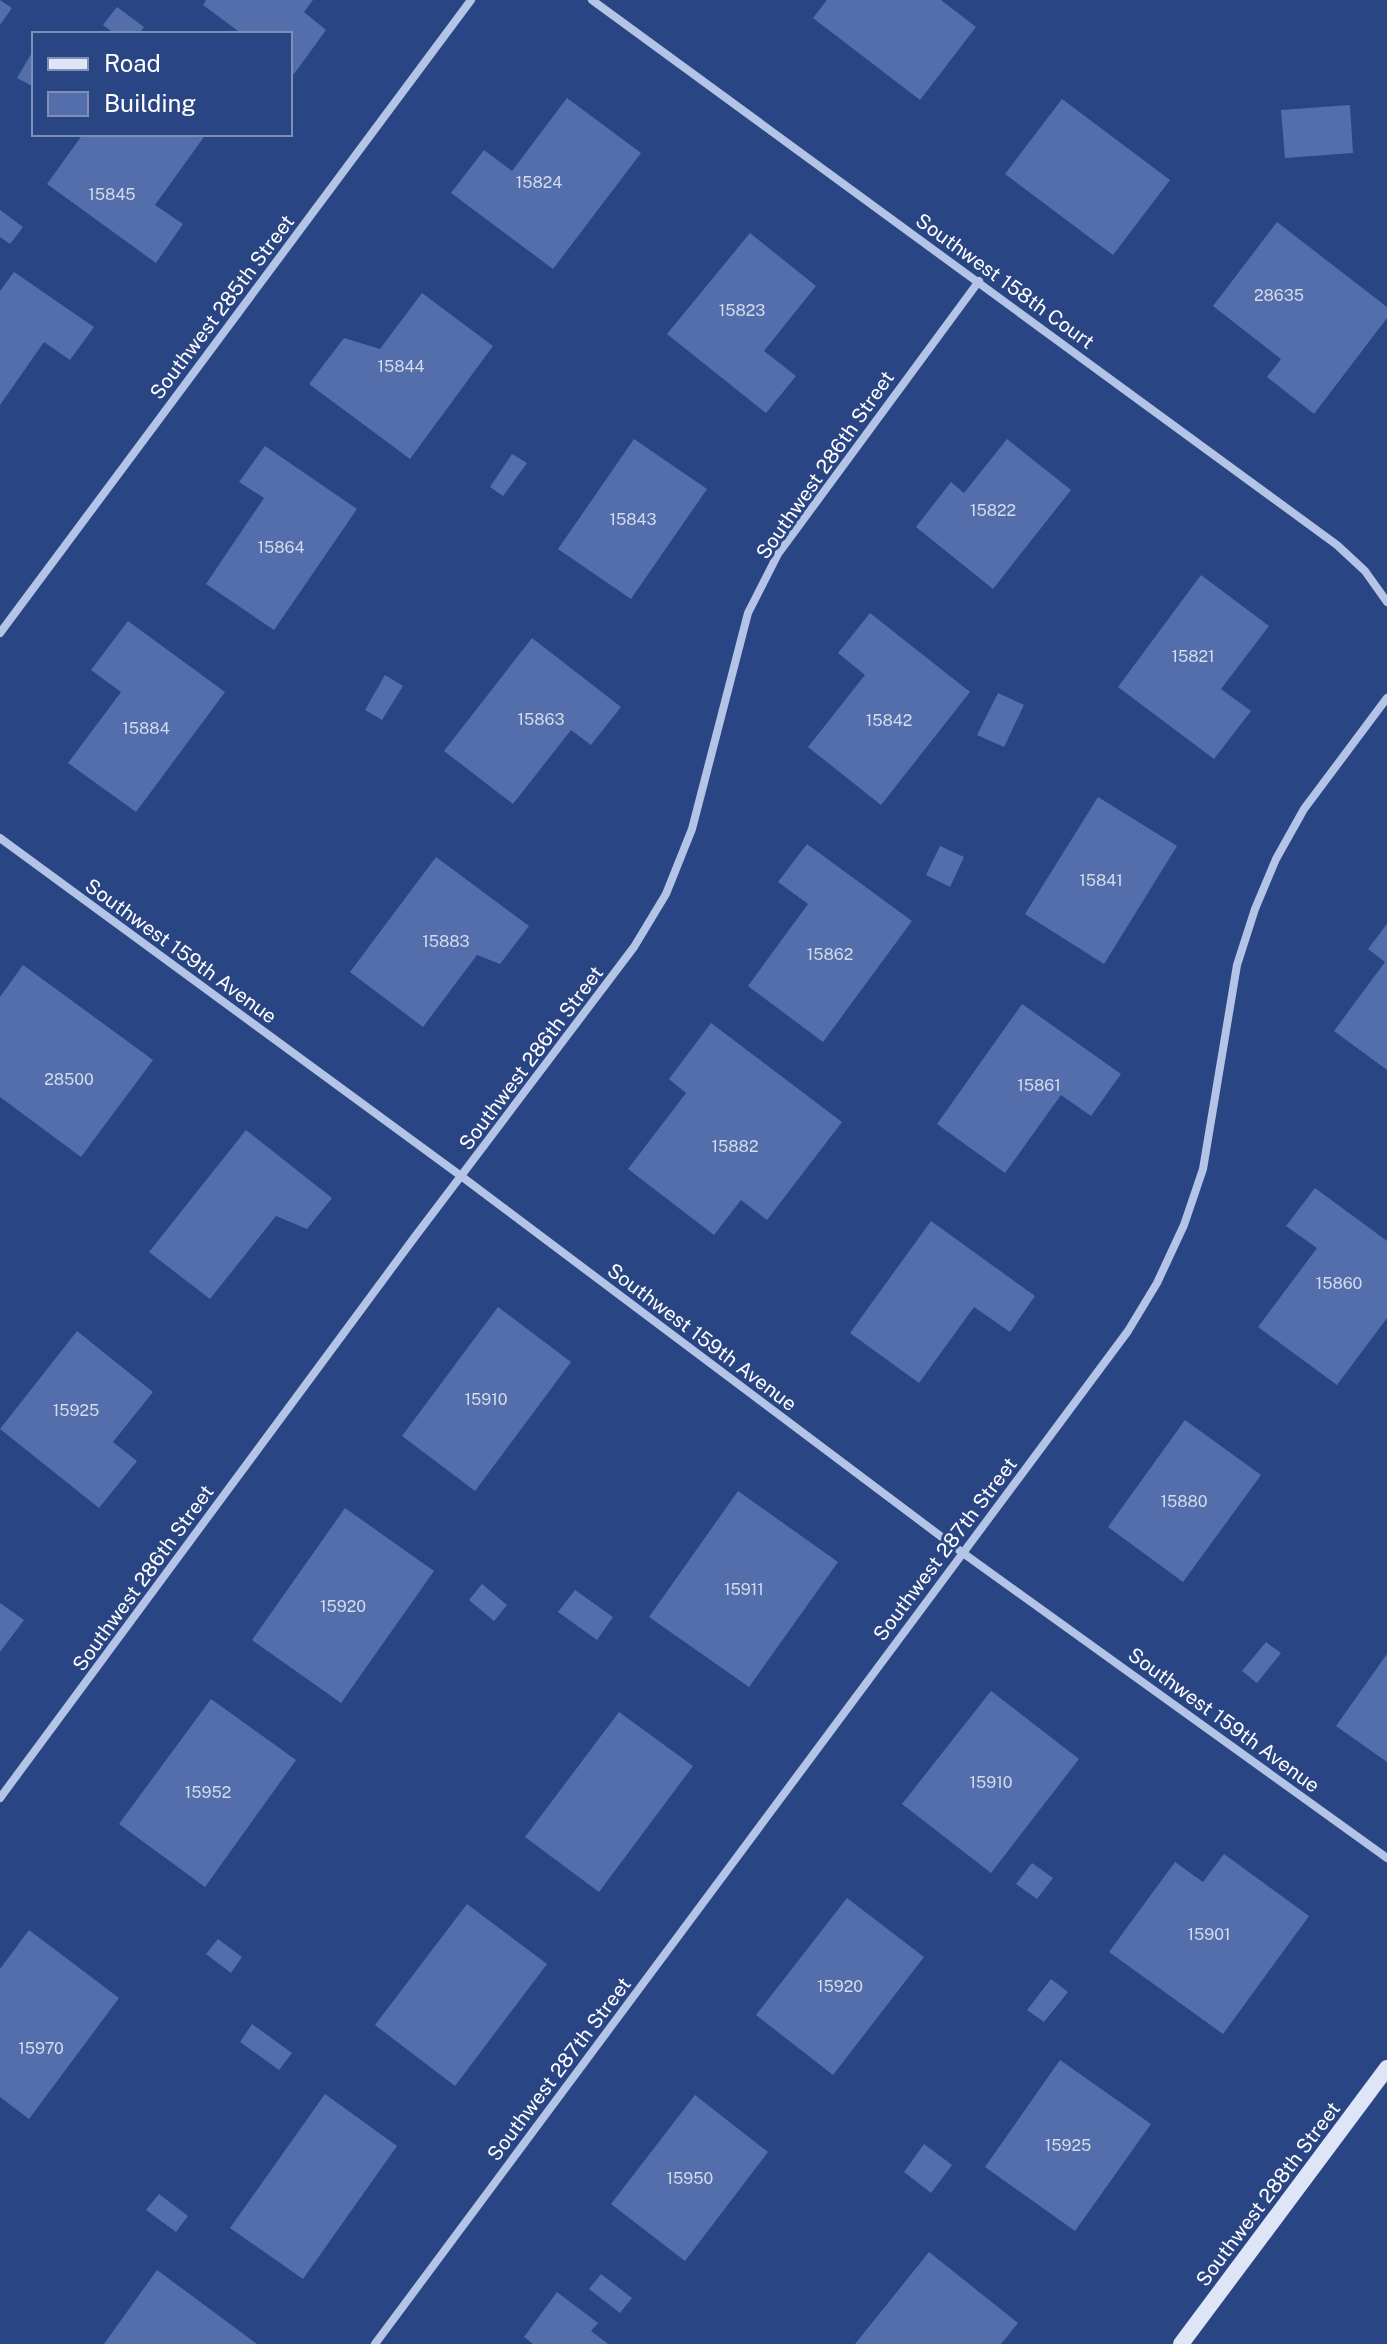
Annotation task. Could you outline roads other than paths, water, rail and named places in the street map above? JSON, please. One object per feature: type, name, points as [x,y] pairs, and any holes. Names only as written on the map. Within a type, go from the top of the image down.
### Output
[{"type":"street","name":"Southwest 285th Street","points":[[0,633],[471,0]]},
{"type":"street","name":"Southwest 158th Court","points":[[592,0],[1337,545],[1365,571],[1387,602]]},
{"type":"street","name":"Southwest 286th Street","points":[[0,1798],[634,947],[666,894],[692,829],[748,613],[778,554],[979,281]]},
{"type":"street","name":"Southwest 287th Street","points":[[375,2344],[1128,1331],[1157,1283],[1184,1225],[1203,1169],[1237,965],[1255,909],[1276,859],[1304,809],[1387,698]]},
{"type":"street","name":"Southwest 159th Avenue","points":[[0,838],[461,1176],[963,1553],[1387,1858]]},
{"type":"street","name":"Southwest 288th Street","points":[[1181,2344],[1387,2068]]}]
